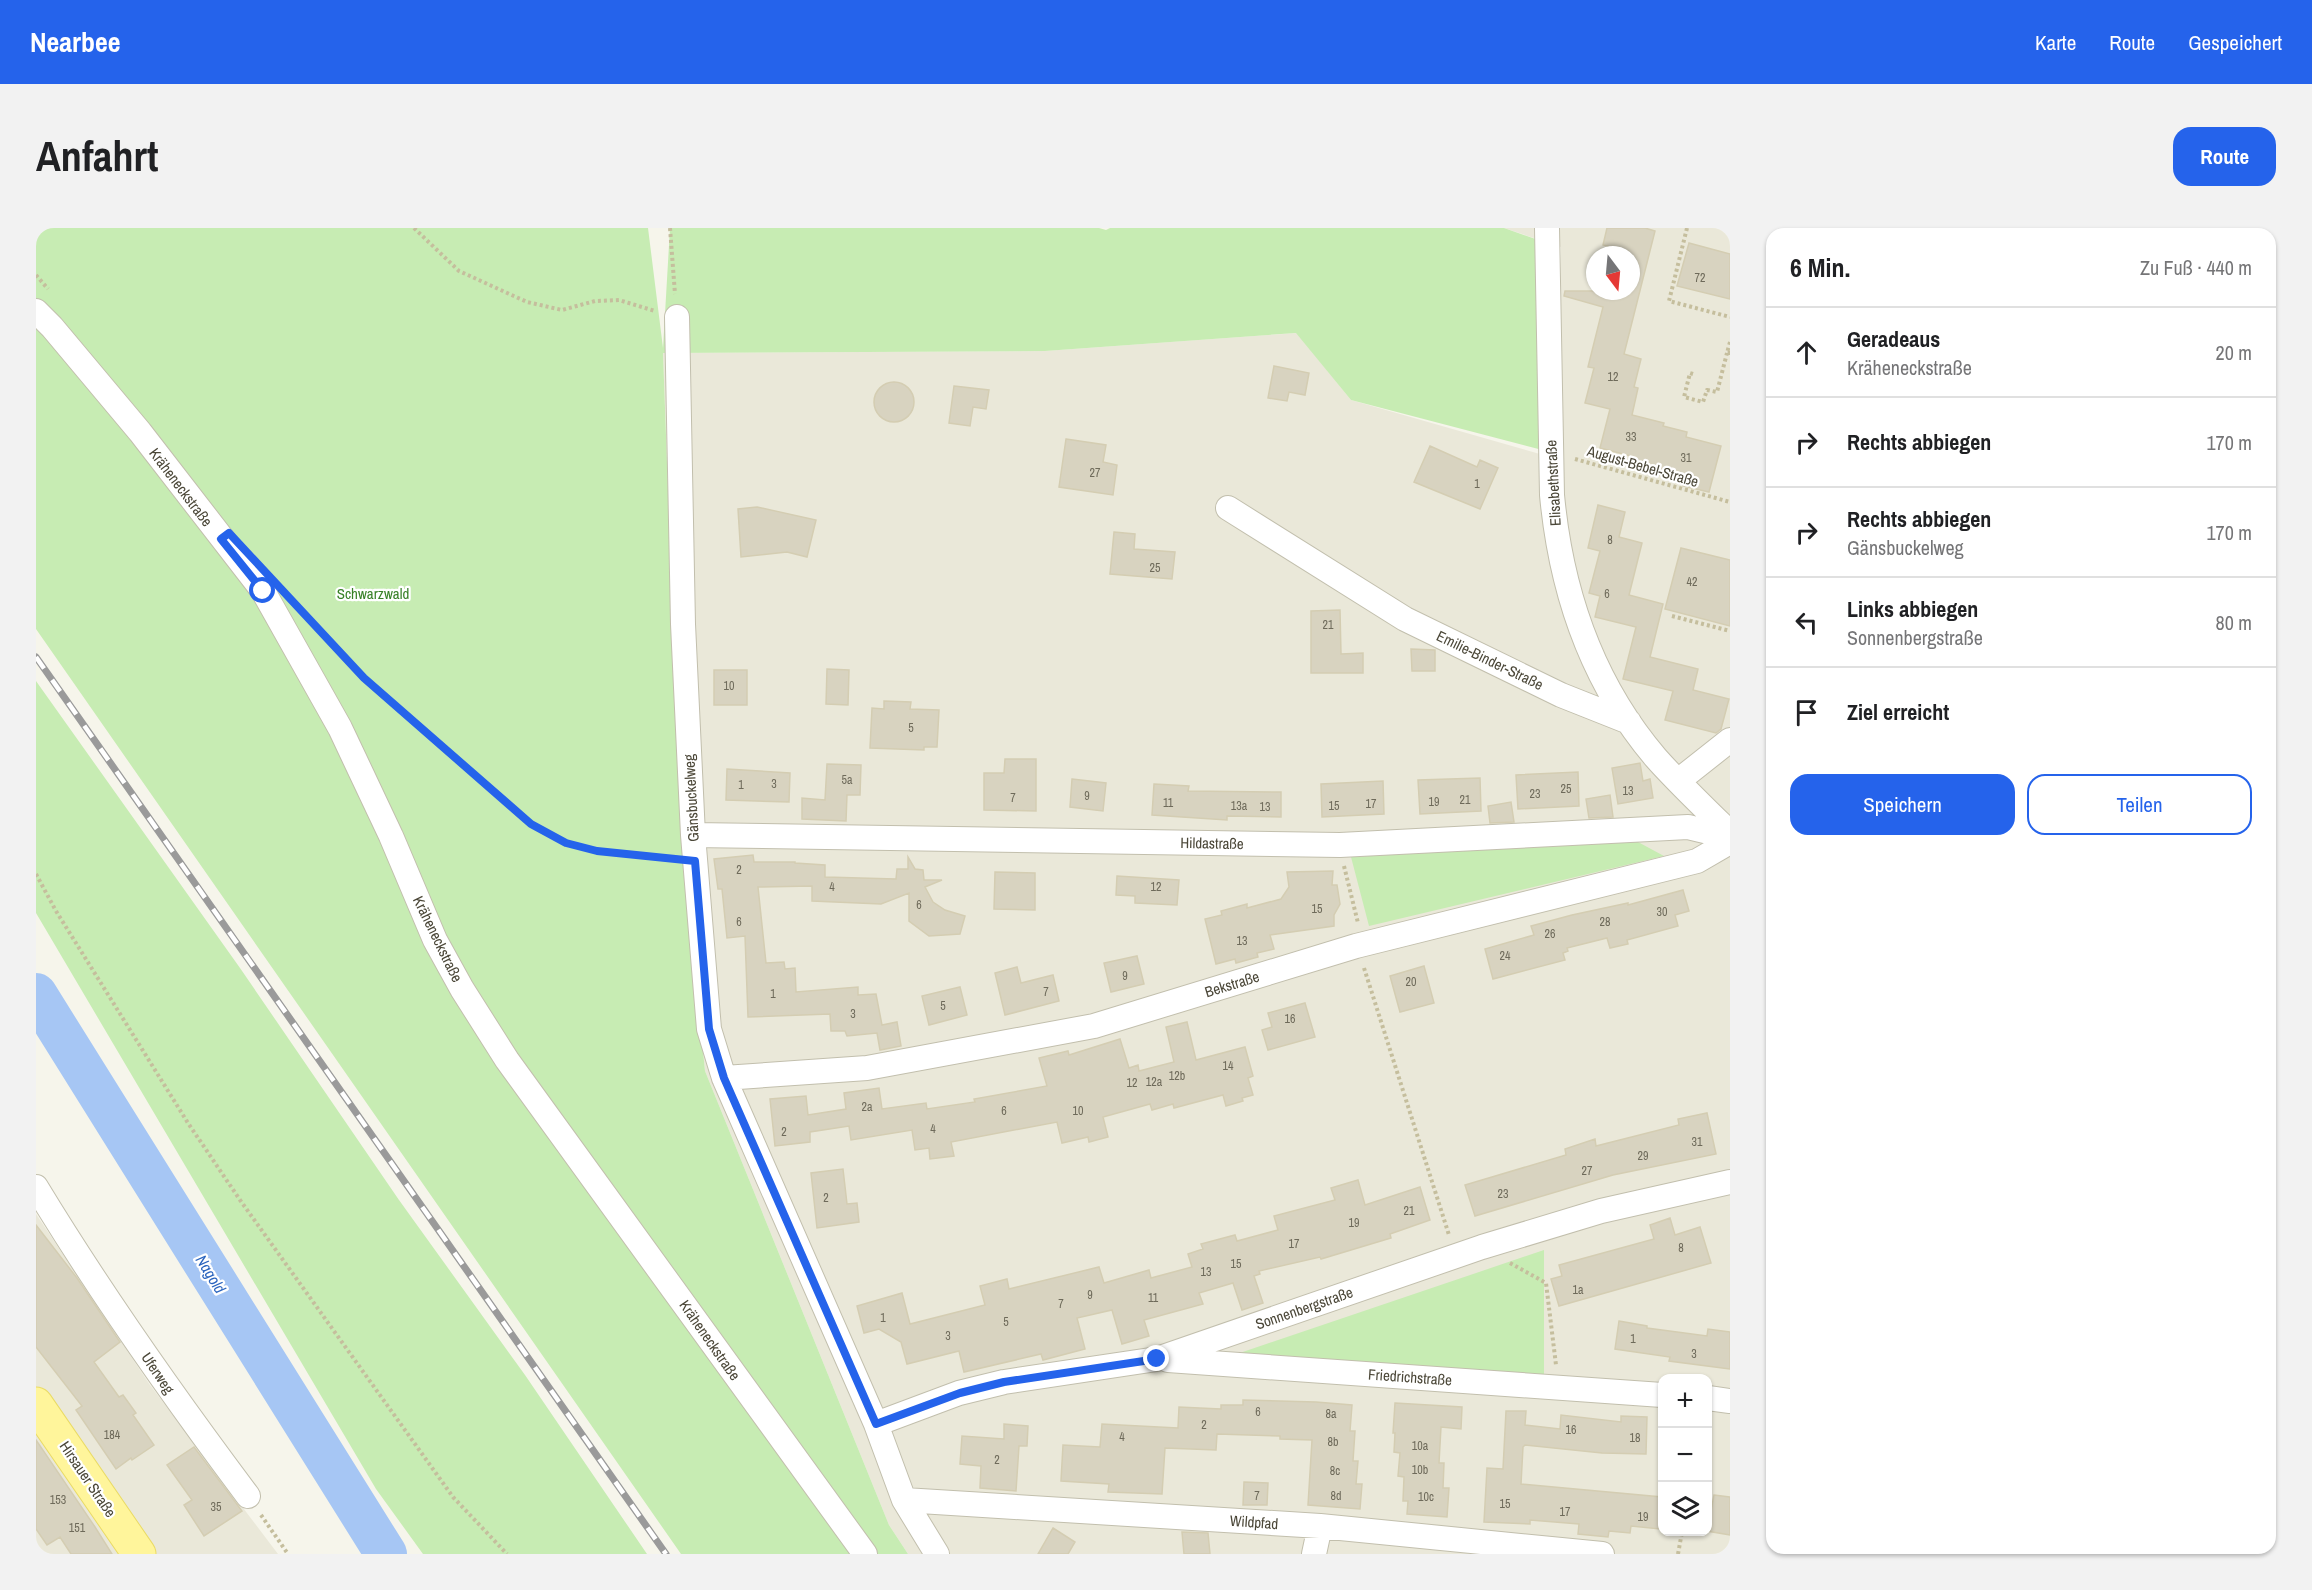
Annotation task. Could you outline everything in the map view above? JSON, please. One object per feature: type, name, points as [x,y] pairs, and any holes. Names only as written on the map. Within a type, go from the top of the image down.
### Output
[{"type":"main road","name":"Hirsauer Straße","points":[[36,1404],[139,1554]]},
{"type":"street","name":"Elisabethstraße","points":[[1547,228],[1550,452],[1556,536],[1566,584],[1582,635],[1606,686],[1629,722]]},
{"type":"street","name":"Kräheneckstraße","points":[[36,311],[140,432],[263,591],[340,728],[392,836],[435,940],[462,989],[507,1060],[865,1554]]},
{"type":"street","name":"Gänsbuckelweg","points":[[677,317],[683,624],[693,835],[709,1029],[724,1078],[876,1424],[904,1500],[937,1554]]},
{"type":"street","name":"Emilie-Binder-Straße","points":[[1228,508],[1405,619],[1561,695],[1629,722]]},
{"type":"street","points":[[1629,722],[1656,757],[1730,835]]},
{"type":"street","points":[[1678,781],[1730,740]]},
{"type":"street","name":"Hildastraße","points":[[693,835],[1340,845],[1688,827],[1730,835]]},
{"type":"street","name":"Bekstraße","points":[[724,1078],[867,1068],[1094,1026],[1356,946],[1697,861],[1730,842]]},
{"type":"street","name":"Sonnenbergstraße","points":[[876,1424],[970,1390],[1049,1374],[1157,1359],[1482,1247],[1601,1211],[1730,1182]]},
{"type":"street","name":"Uferweg","points":[[36,1186],[66,1236],[175,1399],[248,1497]]},
{"type":"street","name":"Friedrichstraße","points":[[1157,1359],[1658,1395]]},
{"type":"street","points":[[1712,1399],[1730,1401]]},
{"type":"street","name":"Wildpfad","points":[[904,1500],[1320,1526],[1602,1554]]},
{"type":"street","points":[[1314,1554],[1320,1526]]},
{"type":"path","points":[[414,228],[459,272],[527,302],[562,310],[595,301],[619,300],[677,317],[670,228]]},
{"type":"path","points":[[1687,228],[1669,301],[1730,317]]},
{"type":"path","points":[[1693,374],[1690,373],[1684,397],[1704,402],[1707,390],[1717,392],[1729,353],[1730,342]]},
{"type":"path","name":"August-Bebel-Straße","points":[[1550,452],[1730,502]]},
{"type":"path","points":[[300,610],[364,678],[531,824],[566,843],[597,851],[695,861]]},
{"type":"path","points":[[1671,616],[1730,631]]},
{"type":"path","points":[[1342,859],[1359,926]]},
{"type":"path","points":[[36,874],[56,911],[188,1123],[240,1200],[453,1497],[507,1554]]},
{"type":"path","points":[[1362,964],[1456,1256]]},
{"type":"path","points":[[1482,1247],[1546,1283],[1558,1387]]},
{"type":"path","points":[[248,1497],[288,1554]]},
{"type":"path","points":[[1678,1554],[1681,1536]]},
{"type":"shaded area","points":[[1504,228],[1730,228],[1730,1554],[908,1554],[889,1525],[705,1071],[680,819],[663,353],[1045,351],[1297,333],[1351,400],[1561,460],[1561,247]]},
{"type":"shaded area","points":[[36,1214],[150,1385],[278,1554],[36,1554]]},
{"type":"green space","name":"Schwarzwald","points":[[36,228],[648,228],[663,348],[670,228],[1099,228],[1106,230],[1110,228],[1504,228],[1547,243],[1550,452],[1351,400],[1296,333],[1045,351],[663,353],[680,819],[705,1071],[889,1525],[908,1554],[681,1554],[36,629]]},
{"type":"green space","points":[[36,681],[240,968],[399,1200],[525,1375],[647,1554],[423,1554],[376,1489],[36,913]]},
{"type":"green space","points":[[1638,842],[1664,856],[1369,926],[1351,857]]},
{"type":"green space","points":[[1544,1250],[1544,1376],[1231,1356]]},
{"type":"building","points":[[1607,228],[1645,228],[1655,231],[1640,291],[1640,246],[1603,245]]},
{"type":"building","points":[[1689,243],[1730,254],[1730,299],[1677,286]]},
{"type":"building","points":[[1565,291],[1586,291],[1586,300],[1638,300],[1624,354],[1641,359],[1634,387],[1638,388],[1632,415],[1664,423],[1663,426],[1687,432],[1686,437],[1721,446],[1709,492],[1683,486],[1684,482],[1651,473],[1652,470],[1633,465],[1635,457],[1600,448],[1610,409],[1585,403],[1594,368],[1588,367],[1603,307],[1564,296]]},
{"type":"building","points":[[1274,366],[1309,373],[1305,395],[1289,392],[1287,401],[1268,398]]},
{"type":"building","points":[[894,382],[908,388],[914,402],[908,416],[894,422],[880,416],[874,402],[880,388]]},
{"type":"building","points":[[954,386],[989,390],[986,409],[973,407],[970,426],[949,423]]},
{"type":"building","points":[[1066,439],[1106,445],[1103,462],[1117,465],[1113,495],[1059,487]]},
{"type":"building","points":[[1430,446],[1477,467],[1480,460],[1498,468],[1480,509],[1414,482]]},
{"type":"building","points":[[1598,505],[1625,512],[1619,537],[1642,543],[1629,595],[1663,604],[1650,657],[1698,669],[1693,690],[1729,699],[1721,729],[1716,733],[1665,720],[1673,691],[1623,679],[1636,627],[1595,617],[1600,596],[1589,593],[1600,551],[1588,548]]},
{"type":"building","points":[[757,507],[816,520],[807,557],[787,552],[741,557],[738,509]]},
{"type":"building","points":[[1114,532],[1135,534],[1134,549],[1175,552],[1172,579],[1110,574]]},
{"type":"building","points":[[1681,548],[1730,560],[1730,626],[1665,609]]},
{"type":"building","points":[[1340,610],[1341,654],[1363,653],[1363,673],[1311,673],[1311,611]]},
{"type":"building","points":[[1411,649],[1435,650],[1435,671],[1412,671]]},
{"type":"building","points":[[827,669],[849,670],[848,705],[826,704]]},
{"type":"building","points":[[714,670],[747,670],[747,705],[714,705]]},
{"type":"building","points":[[884,701],[911,702],[910,709],[939,710],[937,747],[924,747],[924,750],[870,748],[872,708],[884,709]]},
{"type":"building","points":[[1005,759],[1036,759],[1036,811],[984,810],[984,773],[1004,773]]},
{"type":"building","points":[[1640,763],[1643,781],[1650,779],[1653,798],[1618,804],[1612,768]]},
{"type":"building","points":[[827,764],[861,765],[860,795],[847,795],[846,821],[802,819],[802,798],[825,800]]},
{"type":"building","points":[[727,769],[790,773],[789,802],[726,800]]},
{"type":"building","points":[[1578,772],[1579,806],[1518,809],[1516,775]]},
{"type":"building","points":[[1480,778],[1481,811],[1420,814],[1418,780]]},
{"type":"building","points":[[1072,779],[1106,783],[1103,811],[1070,807]]},
{"type":"building","points":[[1383,781],[1384,814],[1322,817],[1321,784]]},
{"type":"building","points":[[1154,784],[1189,786],[1188,791],[1281,792],[1281,817],[1227,816],[1227,820],[1152,815]]},
{"type":"building","points":[[1610,795],[1613,817],[1589,818],[1586,799]]},
{"type":"building","points":[[1511,802],[1514,822],[1490,823],[1488,806]]},
{"type":"building","points":[[753,855],[754,862],[825,865],[825,877],[896,879],[897,869],[908,869],[908,857],[915,869],[923,870],[924,880],[942,880],[925,887],[933,902],[945,910],[965,916],[960,934],[929,936],[909,921],[909,893],[881,904],[812,901],[812,886],[758,887],[766,963],[784,962],[785,969],[795,968],[796,992],[858,987],[858,995],[876,994],[882,1025],[897,1022],[901,1046],[880,1050],[877,1033],[847,1036],[845,1031],[831,1031],[830,1014],[748,1017],[745,936],[727,938],[722,889],[718,889],[714,859]]},
{"type":"building","points":[[1333,871],[1332,885],[1337,885],[1340,904],[1334,915],[1334,926],[1270,935],[1274,949],[1257,953],[1258,957],[1236,963],[1235,959],[1216,964],[1205,919],[1222,915],[1221,911],[1247,904],[1247,908],[1281,899],[1289,887],[1287,872]]},
{"type":"building","points":[[995,872],[1035,873],[1035,910],[994,909]]},
{"type":"building","points":[[1117,876],[1179,880],[1177,905],[1135,903],[1135,896],[1116,895]]},
{"type":"building","points":[[1683,890],[1689,911],[1675,915],[1678,926],[1627,940],[1628,944],[1610,948],[1607,938],[1567,948],[1568,951],[1563,953],[1565,960],[1493,979],[1485,949],[1534,935],[1531,926],[1572,915],[1628,903],[1628,905]]},
{"type":"building","points":[[1137,956],[1144,984],[1111,992],[1104,963]]},
{"type":"building","points":[[1424,966],[1434,1003],[1400,1012],[1390,976]]},
{"type":"building","points":[[1017,967],[1021,983],[1053,975],[1059,1001],[1005,1015],[995,973]]},
{"type":"building","points":[[960,987],[967,1015],[929,1025],[922,996]]},
{"type":"building","points":[[1305,1003],[1315,1037],[1268,1050],[1262,1030],[1272,1027],[1268,1013]]},
{"type":"building","points":[[1187,1022],[1196,1060],[1245,1047],[1253,1076],[1248,1078],[1253,1095],[1226,1106],[1223,1095],[1174,1108],[1173,1104],[1152,1110],[1150,1104],[1103,1117],[1108,1137],[1089,1142],[1088,1137],[1062,1143],[1057,1122],[951,1142],[954,1156],[930,1159],[929,1148],[915,1150],[912,1130],[851,1140],[849,1126],[810,1132],[810,1142],[775,1146],[770,1099],[806,1096],[808,1115],[846,1109],[844,1093],[879,1088],[882,1109],[926,1103],[927,1109],[975,1102],[974,1099],[1047,1086],[1039,1058],[1068,1051],[1069,1055],[1120,1039],[1129,1068],[1138,1065],[1139,1071],[1174,1062],[1166,1027]]},
{"type":"building","points":[[1707,1113],[1716,1154],[1613,1175],[1475,1216],[1465,1185],[1566,1155],[1565,1149],[1595,1139],[1596,1146],[1679,1125],[1678,1119]]},
{"type":"building","points":[[843,1169],[847,1204],[857,1203],[859,1222],[817,1228],[811,1173]]},
{"type":"building","points":[[1358,1180],[1365,1205],[1420,1187],[1430,1220],[1390,1234],[1391,1238],[1321,1259],[1320,1257],[1259,1271],[1260,1274],[1254,1276],[1263,1303],[1242,1310],[1233,1283],[1199,1293],[1203,1304],[1144,1320],[1149,1336],[1122,1344],[1112,1310],[1077,1318],[1085,1349],[1043,1360],[1041,1354],[964,1372],[959,1351],[907,1364],[901,1342],[879,1329],[864,1333],[857,1306],[902,1293],[910,1324],[985,1305],[980,1286],[1007,1279],[1009,1289],[1099,1267],[1104,1283],[1149,1270],[1151,1278],[1192,1267],[1188,1254],[1203,1249],[1201,1244],[1235,1235],[1237,1241],[1278,1230],[1274,1216],[1335,1200],[1331,1188]]},
{"type":"building","points":[[1670,1218],[1675,1235],[1700,1227],[1711,1263],[1559,1306],[1551,1279],[1562,1276],[1559,1265],[1654,1239],[1650,1225]]},
{"type":"building","points":[[36,1225],[77,1278],[120,1342],[94,1362],[119,1397],[123,1395],[136,1413],[133,1415],[154,1445],[116,1469],[76,1410],[82,1406],[36,1347]]},
{"type":"building","points":[[1619,1321],[1647,1326],[1647,1328],[1707,1336],[1708,1329],[1730,1332],[1730,1369],[1669,1361],[1670,1357],[1615,1349]]},
{"type":"building","points":[[1243,1400],[1352,1405],[1350,1431],[1355,1431],[1353,1461],[1358,1461],[1356,1484],[1362,1484],[1360,1509],[1308,1505],[1312,1440],[1280,1439],[1280,1436],[1217,1434],[1216,1450],[1165,1448],[1162,1494],[1108,1492],[1109,1484],[1061,1481],[1063,1445],[1100,1447],[1102,1424],[1178,1428],[1179,1407],[1221,1409],[1221,1405],[1243,1405]]},
{"type":"building","points":[[1395,1403],[1462,1407],[1461,1429],[1441,1427],[1439,1463],[1444,1463],[1443,1488],[1449,1488],[1447,1517],[1407,1514],[1408,1501],[1403,1501],[1404,1477],[1398,1476],[1400,1453],[1394,1452]]},
{"type":"building","points":[[1506,1411],[1526,1411],[1525,1425],[1560,1429],[1561,1415],[1621,1422],[1621,1416],[1647,1417],[1646,1454],[1602,1453],[1525,1445],[1521,1484],[1658,1497],[1658,1529],[1631,1526],[1630,1533],[1609,1531],[1608,1537],[1578,1534],[1579,1524],[1530,1520],[1530,1524],[1484,1522],[1487,1468],[1503,1469]]},
{"type":"building","points":[[1004,1424],[1028,1426],[1027,1446],[1019,1446],[1016,1491],[980,1488],[981,1466],[960,1464],[962,1436],[1004,1439]]},
{"type":"building","points":[[36,1440],[112,1554],[71,1554],[60,1537],[47,1545],[36,1529]]},
{"type":"building","points":[[194,1447],[242,1511],[204,1536],[184,1505],[192,1500],[167,1465]]},
{"type":"building","points":[[1244,1482],[1268,1483],[1267,1505],[1243,1505]]},
{"type":"building","points":[[1714,1495],[1730,1497],[1730,1535],[1712,1532]]},
{"type":"building","points":[[1053,1528],[1075,1542],[1068,1554],[1038,1554]]},
{"type":"building","points":[[1182,1532],[1208,1533],[1210,1554],[1184,1554]]},
{"type":"waterway","name":"Nagold","points":[[36,994],[386,1554]]},
{"type":"railway","points":[[36,657],[666,1554]]},
{"type":"route","points":[[263,591],[221,539],[229,533],[364,678],[531,824],[566,843],[597,851],[695,861],[709,1029],[724,1078],[876,1424],[960,1393],[1004,1382],[1157,1359]]}]
